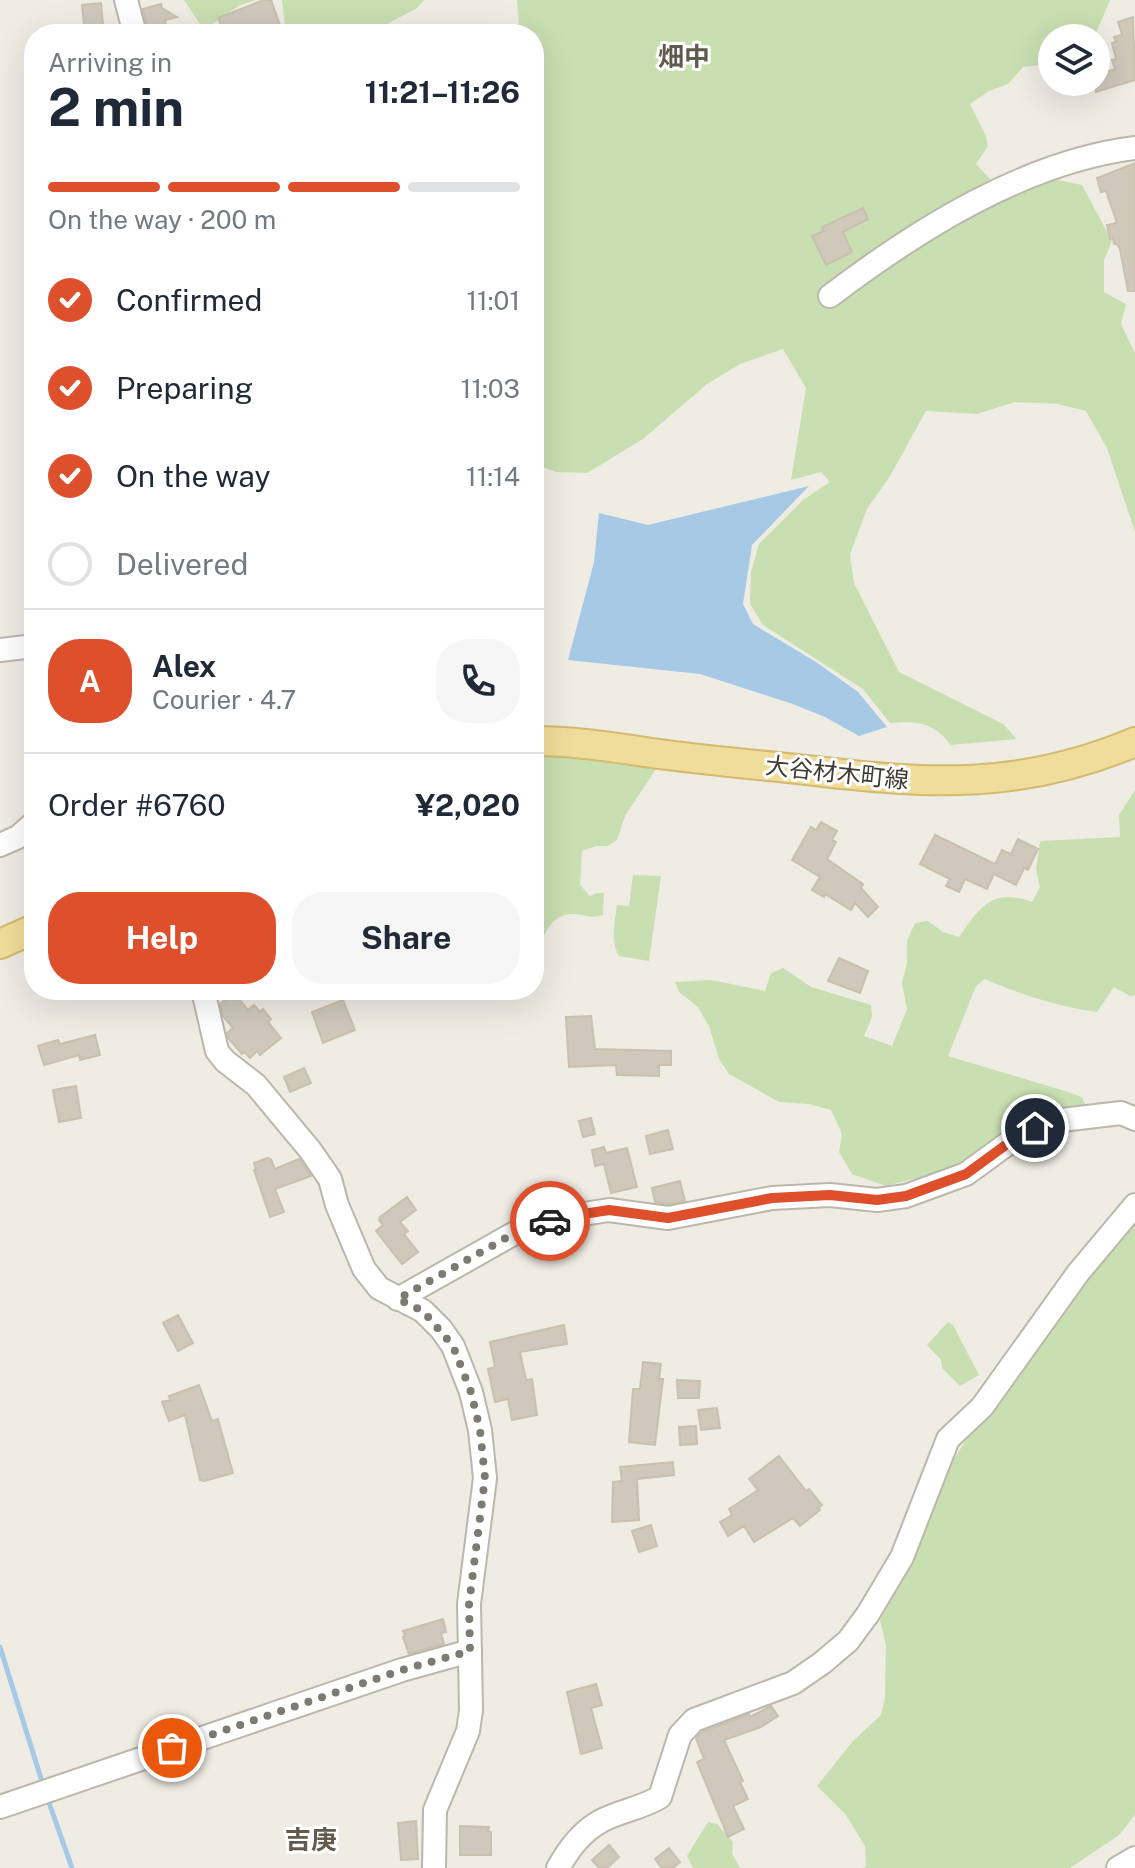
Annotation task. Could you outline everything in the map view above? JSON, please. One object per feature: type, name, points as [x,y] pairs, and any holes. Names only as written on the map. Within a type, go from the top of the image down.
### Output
[{"type":"main road","name":"大谷材木町線","points":[[544,742],[893,780],[947,782],[991,780],[1074,765],[1135,742]]},
{"type":"main road","points":[[0,944],[24,933]]},
{"type":"street","points":[[126,0],[132,24]]},
{"type":"street","points":[[830,296],[880,258],[933,224],[1069,163],[1135,148]]},
{"type":"street","points":[[0,650],[24,647]]},
{"type":"street","points":[[0,845],[24,832]]},
{"type":"street","points":[[205,1000],[217,1051],[256,1085],[330,1179],[337,1205],[364,1269],[379,1288],[423,1311],[453,1346],[467,1380],[480,1430],[485,1478],[469,1604],[471,1710],[468,1731],[435,1810],[434,1868]]},
{"type":"street","points":[[398,1299],[513,1234],[564,1217],[609,1210],[668,1218],[772,1198],[830,1195],[877,1200],[906,1196],[966,1174],[1014,1139],[1035,1128],[1062,1120],[1121,1113],[1135,1119]]},
{"type":"street","points":[[558,1868],[583,1834],[602,1821],[660,1797],[680,1735],[694,1720],[793,1683],[848,1641],[902,1557],[948,1439],[982,1407],[1078,1273],[1135,1205]]},
{"type":"street","points":[[0,1807],[402,1670],[470,1651]]},
{"type":"street","points":[[1118,1868],[1135,1858]]},
{"type":"green space","points":[[184,0],[256,0],[240,5],[213,24],[200,24]]},
{"type":"green space","points":[[282,0],[424,0],[417,8],[387,24],[285,24]]},
{"type":"green space","points":[[517,0],[1110,0],[1100,24],[1038,24],[1038,65],[1023,67],[1008,84],[989,91],[970,104],[988,146],[976,164],[1009,199],[1053,179],[1082,185],[1112,241],[1104,260],[1104,292],[1126,304],[1121,324],[1135,353],[1135,532],[1107,448],[1086,411],[1058,404],[1015,402],[977,414],[926,411],[890,476],[867,509],[850,554],[854,583],[899,672],[1003,724],[1017,739],[951,745],[931,727],[908,722],[890,723],[863,689],[763,625],[750,604],[751,572],[759,544],[803,500],[830,482],[821,472],[791,480],[806,388],[783,349],[740,364],[707,384],[643,439],[587,473],[556,472],[544,468],[544,24],[518,24]]},
{"type":"green space","points":[[561,750],[658,766],[625,816],[617,840],[608,846],[582,851],[580,885],[590,896],[604,893],[603,915],[564,915],[550,926],[544,937],[544,755]]},
{"type":"green space","points":[[1135,790],[1135,995],[1130,996],[1114,987],[1097,1012],[1040,999],[985,979],[976,986],[948,1056],[1082,1097],[1087,1108],[976,1160],[886,1186],[852,1174],[839,1152],[842,1134],[831,1110],[809,1104],[779,1102],[729,1074],[719,1059],[709,1026],[697,1006],[679,992],[675,982],[711,980],[765,991],[771,973],[783,968],[811,987],[871,1005],[872,1017],[864,1036],[892,1046],[907,1009],[902,983],[907,963],[907,941],[915,923],[928,921],[943,932],[959,937],[988,903],[1007,897],[1032,902],[1040,887],[1036,869],[1040,841],[1120,837],[1119,815]]},
{"type":"green space","points":[[633,875],[661,876],[649,961],[619,956],[615,944],[617,905],[629,906]]},
{"type":"green space","points":[[1135,1220],[1135,1815],[1119,1835],[1070,1868],[863,1868],[866,1867],[865,1846],[846,1815],[817,1786],[853,1741],[881,1715],[885,1697],[886,1645],[880,1620],[892,1599],[942,1477],[978,1422],[1010,1389],[1086,1280]]},
{"type":"green space","points":[[948,1322],[953,1325],[979,1375],[960,1386],[942,1368],[941,1360],[927,1345]]},
{"type":"green space","points":[[708,1822],[717,1824],[733,1842],[732,1854],[740,1868],[693,1868],[687,1856]]},
{"type":"water","points":[[809,486],[752,545],[743,604],[753,624],[858,692],[887,727],[859,736],[793,704],[700,674],[568,660],[594,562],[599,513],[648,525]]},
{"type":"building","points":[[271,0],[280,24],[220,24],[218,18]]},
{"type":"building","points":[[101,3],[103,24],[84,24],[82,5]]},
{"type":"building","points":[[161,4],[162,8],[177,17],[165,20],[166,24],[147,24],[143,9]]},
{"type":"building","points":[[1133,17],[1135,80],[1110,88],[1110,71],[1115,69],[1112,60],[1116,59],[1112,43],[1116,42],[1114,37],[1122,35],[1118,22]]},
{"type":"building","points":[[1135,163],[1135,291],[1128,291],[1120,249],[1113,238],[1110,239],[1107,225],[1117,223],[1106,191],[1101,192],[1097,178]]},
{"type":"building","points":[[863,208],[868,219],[843,232],[852,252],[826,265],[812,236],[824,231],[822,227]]},
{"type":"building","points":[[821,822],[837,831],[832,840],[836,842],[827,859],[863,884],[861,888],[878,907],[868,917],[855,903],[851,910],[812,890],[820,877],[792,860],[811,827],[816,830]]},
{"type":"building","points":[[935,835],[995,864],[1002,850],[1011,854],[1018,839],[1038,849],[1028,870],[1024,868],[1016,885],[994,874],[987,889],[965,879],[959,892],[946,886],[950,879],[920,864]]},
{"type":"building","points":[[839,958],[868,971],[860,993],[828,981]]},
{"type":"building","points":[[225,1000],[240,1000],[248,1010],[254,1005],[260,1012],[263,1009],[271,1019],[268,1022],[281,1038],[260,1055],[257,1051],[250,1058],[245,1052],[242,1054],[228,1038],[227,1033],[233,1028],[223,1016],[220,1004]]},
{"type":"building","points":[[343,1000],[355,1030],[323,1043],[312,1012]]},
{"type":"building","points":[[591,1016],[595,1049],[671,1051],[671,1065],[659,1065],[659,1076],[617,1075],[616,1065],[569,1067],[566,1017]]},
{"type":"building","points":[[95,1035],[100,1055],[80,1060],[79,1055],[44,1065],[38,1046]]},
{"type":"building","points":[[304,1068],[311,1083],[290,1092],[284,1077]]},
{"type":"building","points":[[76,1086],[81,1118],[59,1122],[53,1090]]},
{"type":"building","points":[[591,1118],[595,1134],[583,1137],[579,1121]]},
{"type":"building","points":[[668,1130],[673,1149],[650,1154],[646,1136]]},
{"type":"building","points":[[604,1147],[606,1153],[627,1148],[637,1187],[611,1193],[604,1164],[595,1166],[592,1150]]},
{"type":"building","points":[[271,1159],[275,1169],[299,1159],[311,1176],[275,1189],[284,1212],[270,1217],[254,1170],[254,1163]]},
{"type":"building","points":[[680,1181],[685,1201],[668,1204],[655,1202],[652,1188]]},
{"type":"building","points":[[407,1197],[416,1210],[400,1222],[408,1231],[404,1234],[418,1252],[402,1264],[376,1231],[383,1225],[380,1217]]},
{"type":"building","points":[[178,1315],[193,1343],[178,1351],[163,1323]]},
{"type":"building","points":[[564,1325],[567,1344],[520,1352],[526,1380],[532,1379],[537,1415],[512,1420],[508,1399],[495,1402],[488,1369],[495,1367],[490,1342]]},
{"type":"building","points":[[643,1362],[661,1364],[659,1379],[663,1379],[655,1445],[629,1442],[633,1389],[640,1389]]},
{"type":"building","points":[[677,1380],[700,1381],[699,1398],[678,1398]]},
{"type":"building","points":[[199,1385],[212,1421],[218,1419],[233,1473],[204,1481],[200,1480],[185,1415],[169,1421],[162,1402],[171,1400],[169,1396]]},
{"type":"building","points":[[717,1408],[720,1428],[701,1430],[698,1410]]},
{"type":"building","points":[[696,1426],[697,1444],[680,1445],[679,1427]]},
{"type":"building","points":[[779,1456],[806,1491],[809,1489],[822,1505],[818,1508],[820,1510],[800,1526],[793,1518],[754,1542],[744,1526],[728,1536],[720,1522],[732,1515],[729,1509],[758,1490],[749,1479]]},
{"type":"building","points":[[673,1462],[674,1475],[637,1479],[639,1520],[612,1522],[613,1482],[622,1481],[620,1467]]},
{"type":"building","points":[[651,1525],[657,1546],[639,1552],[632,1531]]},
{"type":"building","points":[[443,1619],[446,1632],[441,1633],[444,1644],[409,1654],[403,1631]]},
{"type":"building","points":[[596,1684],[602,1705],[591,1708],[602,1748],[581,1754],[567,1692]]},
{"type":"building","points":[[771,1706],[778,1716],[761,1727],[724,1740],[748,1799],[733,1806],[744,1829],[728,1837],[697,1762],[704,1759],[696,1738],[702,1732],[749,1714],[750,1717]]},
{"type":"building","points":[[416,1821],[418,1859],[401,1860],[398,1823]]},
{"type":"building","points":[[460,1826],[489,1827],[491,1855],[460,1855]]},
{"type":"building","points":[[609,1845],[619,1857],[607,1868],[599,1868],[592,1860]]},
{"type":"building","points":[[669,1848],[680,1862],[673,1868],[662,1868],[655,1859]]},
{"type":"waterway","points":[[0,1647],[44,1788]]},
{"type":"waterway","points":[[47,1797],[72,1868]]},
{"type":"way so far","points":[[172,1748],[402,1670],[470,1651],[469,1604],[485,1478],[480,1430],[471,1392],[453,1346],[423,1311],[398,1299],[513,1234],[550,1221]]},
{"type":"district","name":"畑中","points":[[684,57]]},
{"type":"district","name":"吉庚","points":[[311,1840]]},
{"type":"route","points":[[550,1221],[609,1210],[668,1218],[772,1198],[830,1195],[877,1200],[906,1196],[966,1174],[1014,1139],[1035,1128]]}]
